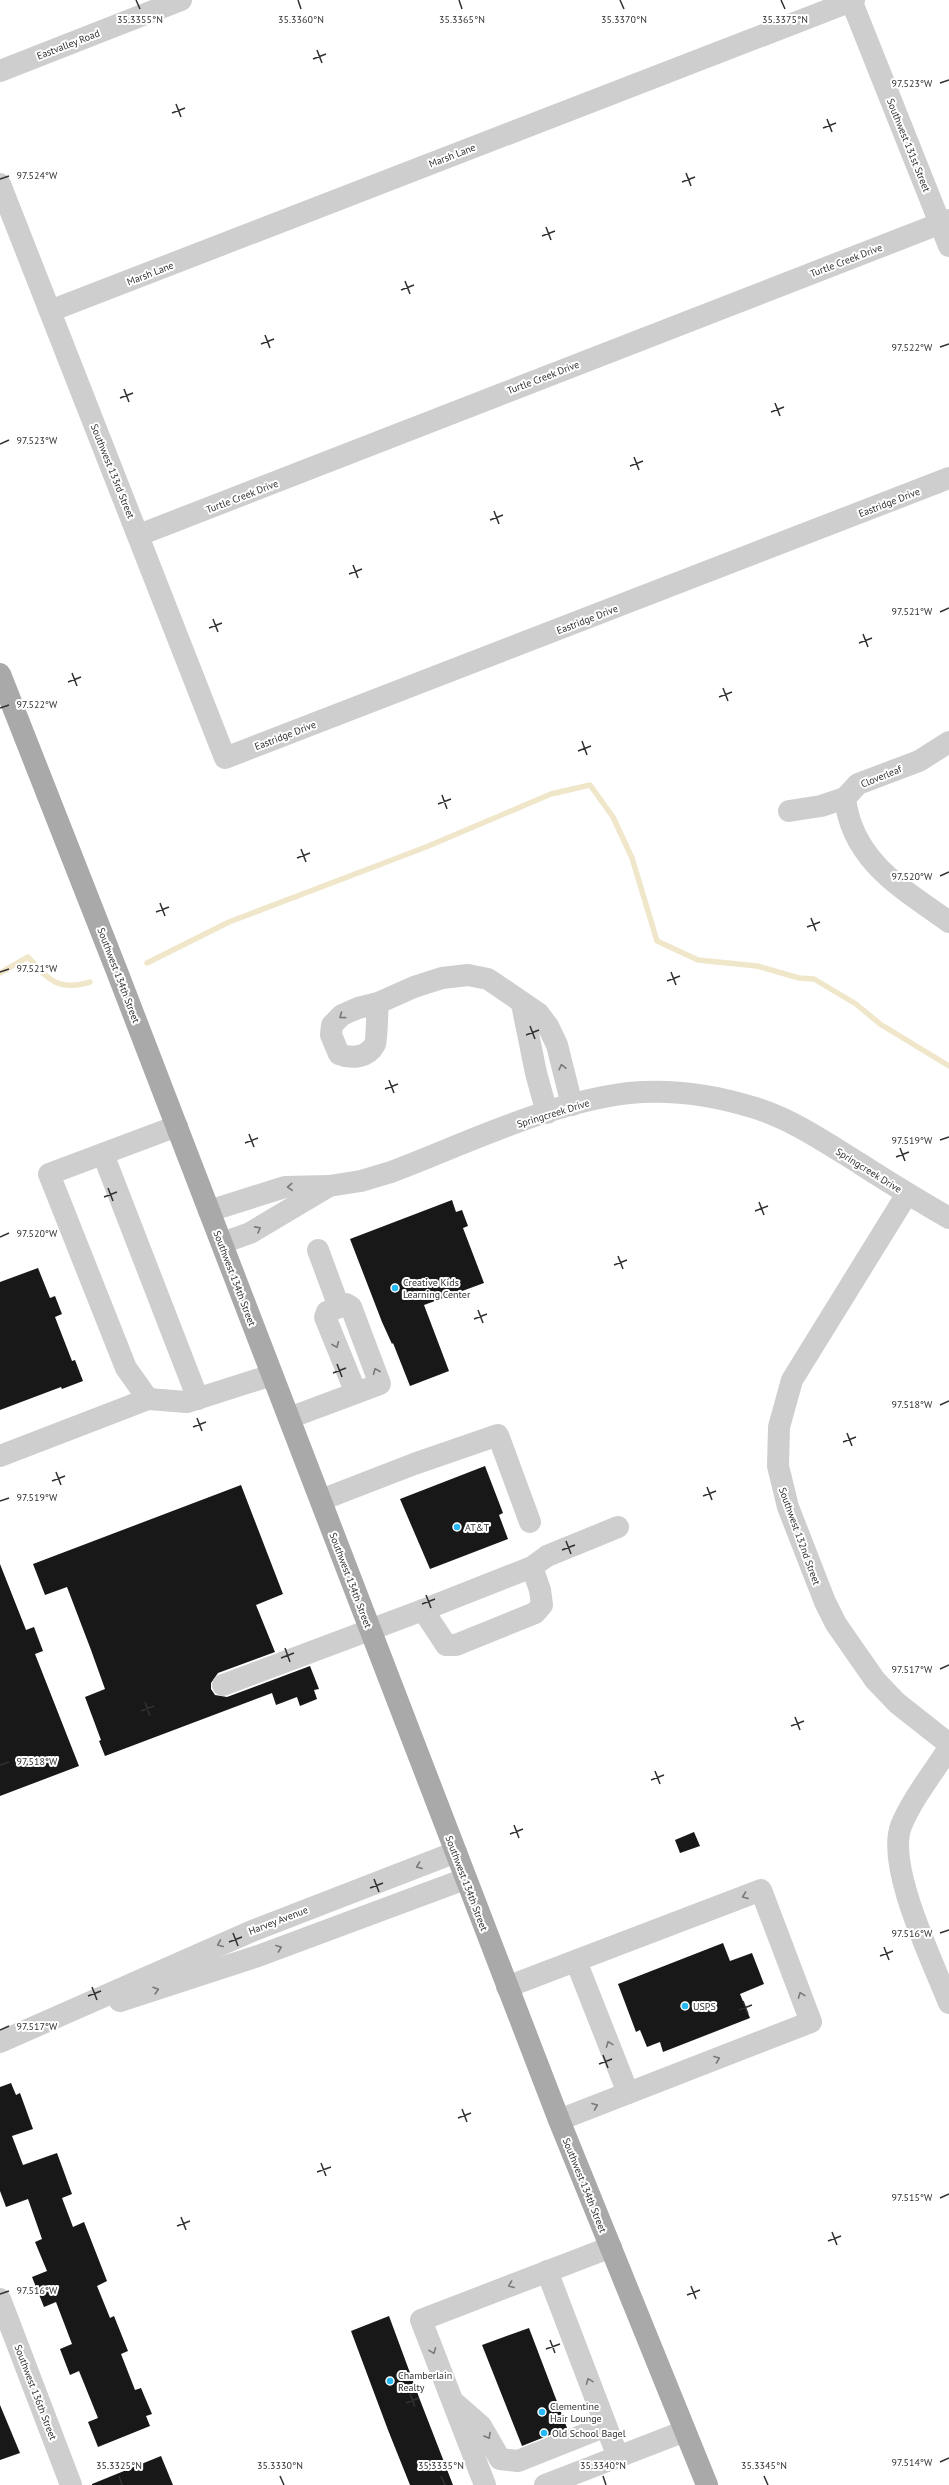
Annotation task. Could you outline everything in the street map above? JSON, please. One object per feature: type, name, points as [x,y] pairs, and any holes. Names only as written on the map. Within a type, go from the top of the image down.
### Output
[{"type":"main road","name":"Southwest 134th Street","points":[[0,674],[177,1126],[507,1987],[559,2120],[707,2485]]},
{"type":"street","name":"Eastvalley Road","points":[[0,71],[181,0]]},
{"type":"street","name":"Southwest 131st Street","points":[[853,0],[945,222],[949,246]]},
{"type":"street","name":"Marsh Lane","points":[[50,312],[853,0]]},
{"type":"street","name":"Southwest 133rd Street","points":[[0,184],[225,758]]},
{"type":"street","name":"Turtle Creek Drive","points":[[139,536],[945,222]]},
{"type":"street","name":"Eastridge Drive","points":[[225,758],[949,478]]},
{"type":"street","name":"Cloverleaf","points":[[789,811],[821,806],[845,798],[858,784],[919,761],[949,742]]},
{"type":"street","points":[[845,798],[850,821],[877,868],[889,880],[949,922]]},
{"type":"street","points":[[378,1003],[414,986],[442,978],[468,974],[488,978],[522,1004],[538,1013],[557,1045],[572,1105]]},
{"type":"street","points":[[522,1004],[536,1073],[547,1113]]},
{"type":"street","name":"Springcreek Drive","points":[[209,1211],[285,1187],[329,1186],[361,1181],[391,1172],[572,1105],[628,1093],[646,1092],[687,1094],[752,1107],[823,1140],[907,1194],[949,1218]]},
{"type":"street","points":[[148,1399],[126,1368],[49,1174],[177,1126]]},
{"type":"street","points":[[103,1154],[198,1399]]},
{"type":"street","name":"Springcreek Drive","points":[[222,1243],[250,1233],[329,1186]]},
{"type":"street","name":"Southwest 132nd Street","points":[[907,1194],[792,1380],[779,1427],[778,1466],[788,1507],[825,1602],[836,1624],[875,1680],[897,1704],[949,1744]]},
{"type":"street","points":[[289,1418],[356,1393],[380,1382],[351,1307],[346,1304],[339,1307],[318,1250]]},
{"type":"street","points":[[0,1456],[148,1399],[187,1402],[272,1375]]},
{"type":"street","points":[[321,1500],[414,1464],[498,1435],[530,1522]]},
{"type":"street","points":[[223,1685],[423,1610],[532,1567],[547,1556],[618,1527]]},
{"type":"street","points":[[423,1610],[446,1645],[463,1642],[535,1613],[542,1605],[540,1590],[532,1567]]},
{"type":"street","points":[[949,1748],[906,1815],[898,1841],[901,1876],[949,2003]]},
{"type":"street","name":"Harvey Avenue","points":[[0,2042],[252,1931],[456,1852]]},
{"type":"street","name":"Harvey Avenue","points":[[39,2026],[195,1978],[465,1879]]},
{"type":"street","points":[[507,1987],[761,1890],[811,2022],[559,2120]]},
{"type":"street","points":[[576,1961],[628,2093]]},
{"type":"street","points":[[485,2485],[421,2320],[611,2247]]},
{"type":"street","points":[[548,2271],[618,2457]]},
{"type":"street","name":"Southwest 136th Street","points":[[0,2299],[72,2485]]},
{"type":"street","points":[[452,2398],[463,2412],[481,2426],[500,2459],[508,2461],[518,2461],[606,2426]]},
{"type":"street","points":[[545,2485],[685,2431]]},
{"type":"building","name":"Creative Kids Learning Center","points":[[452,1200],[456,1212],[462,1210],[468,1226],[463,1228],[484,1283],[424,1305],[449,1371],[410,1386],[393,1343],[392,1344],[382,1322],[350,1239]]},
{"type":"building","points":[[38,1268],[50,1298],[55,1296],[62,1314],[55,1317],[72,1361],[75,1360],[83,1381],[62,1389],[61,1387],[0,1410],[0,1282]]},
{"type":"building","name":"AT&T","points":[[485,1466],[503,1513],[499,1515],[508,1539],[430,1569],[400,1499]]},
{"type":"building","points":[[241,1485],[283,1594],[256,1605],[275,1652],[218,1673],[211,1683],[211,1689],[215,1695],[227,1697],[310,1666],[319,1689],[314,1690],[317,1699],[300,1706],[297,1697],[276,1705],[272,1693],[105,1756],[99,1741],[101,1740],[85,1697],[105,1689],[91,1650],[67,1587],[45,1595],[33,1564]]},
{"type":"building","points":[[0,1564],[26,1630],[34,1627],[43,1651],[35,1654],[79,1766],[0,1796]]},
{"type":"building","points":[[694,1832],[700,1846],[680,1853],[675,1840]]},
{"type":"building","name":"USPS","points":[[723,1943],[730,1961],[752,1953],[764,1984],[740,1994],[750,2018],[663,2052],[660,2042],[647,2047],[640,2030],[636,2032],[618,1984]]},
{"type":"building","points":[[11,2083],[16,2095],[20,2093],[33,2129],[12,2136],[23,2165],[57,2153],[72,2194],[62,2198],[73,2227],[84,2222],[107,2281],[97,2286],[110,2318],[114,2316],[128,2351],[121,2354],[135,2390],[141,2388],[152,2414],[146,2416],[150,2426],[98,2447],[88,2422],[98,2418],[79,2371],[70,2375],[60,2349],[72,2344],[56,2302],[44,2307],[32,2277],[47,2271],[35,2242],[42,2239],[28,2199],[6,2207],[0,2191],[0,2087]]},
{"type":"building","points":[[389,2316],[453,2485],[410,2485],[388,2430],[351,2331]]},
{"type":"building","points":[[529,2328],[567,2428],[522,2446],[482,2345]]},
{"type":"building","points":[[0,2405],[20,2453],[0,2460]]},
{"type":"building","points":[[161,2456],[173,2485],[92,2485],[92,2484]]},
{"type":"waterway","points":[[147,963],[229,922],[426,847],[551,794],[590,785],[613,817],[632,858],[657,941],[698,960],[757,966],[799,978],[814,979],[856,1004],[880,1024],[949,1066]]},
{"type":"waterway","points":[[0,973],[28,957],[41,972],[54,982],[69,985],[79,985],[90,982]]},
{"type":"place","name":"Creative Kids Learning Center","points":[[395,1288]]},
{"type":"place","name":"AT&T","points":[[457,1527]]},
{"type":"place","name":"USPS","points":[[685,2006]]},
{"type":"place","name":"Chamberlain Realty","points":[[390,2381]]},
{"type":"place","name":"Clementine Hair Lounge","points":[[542,2412]]},
{"type":"place","name":"Old School Bagel","points":[[544,2433]]}]
